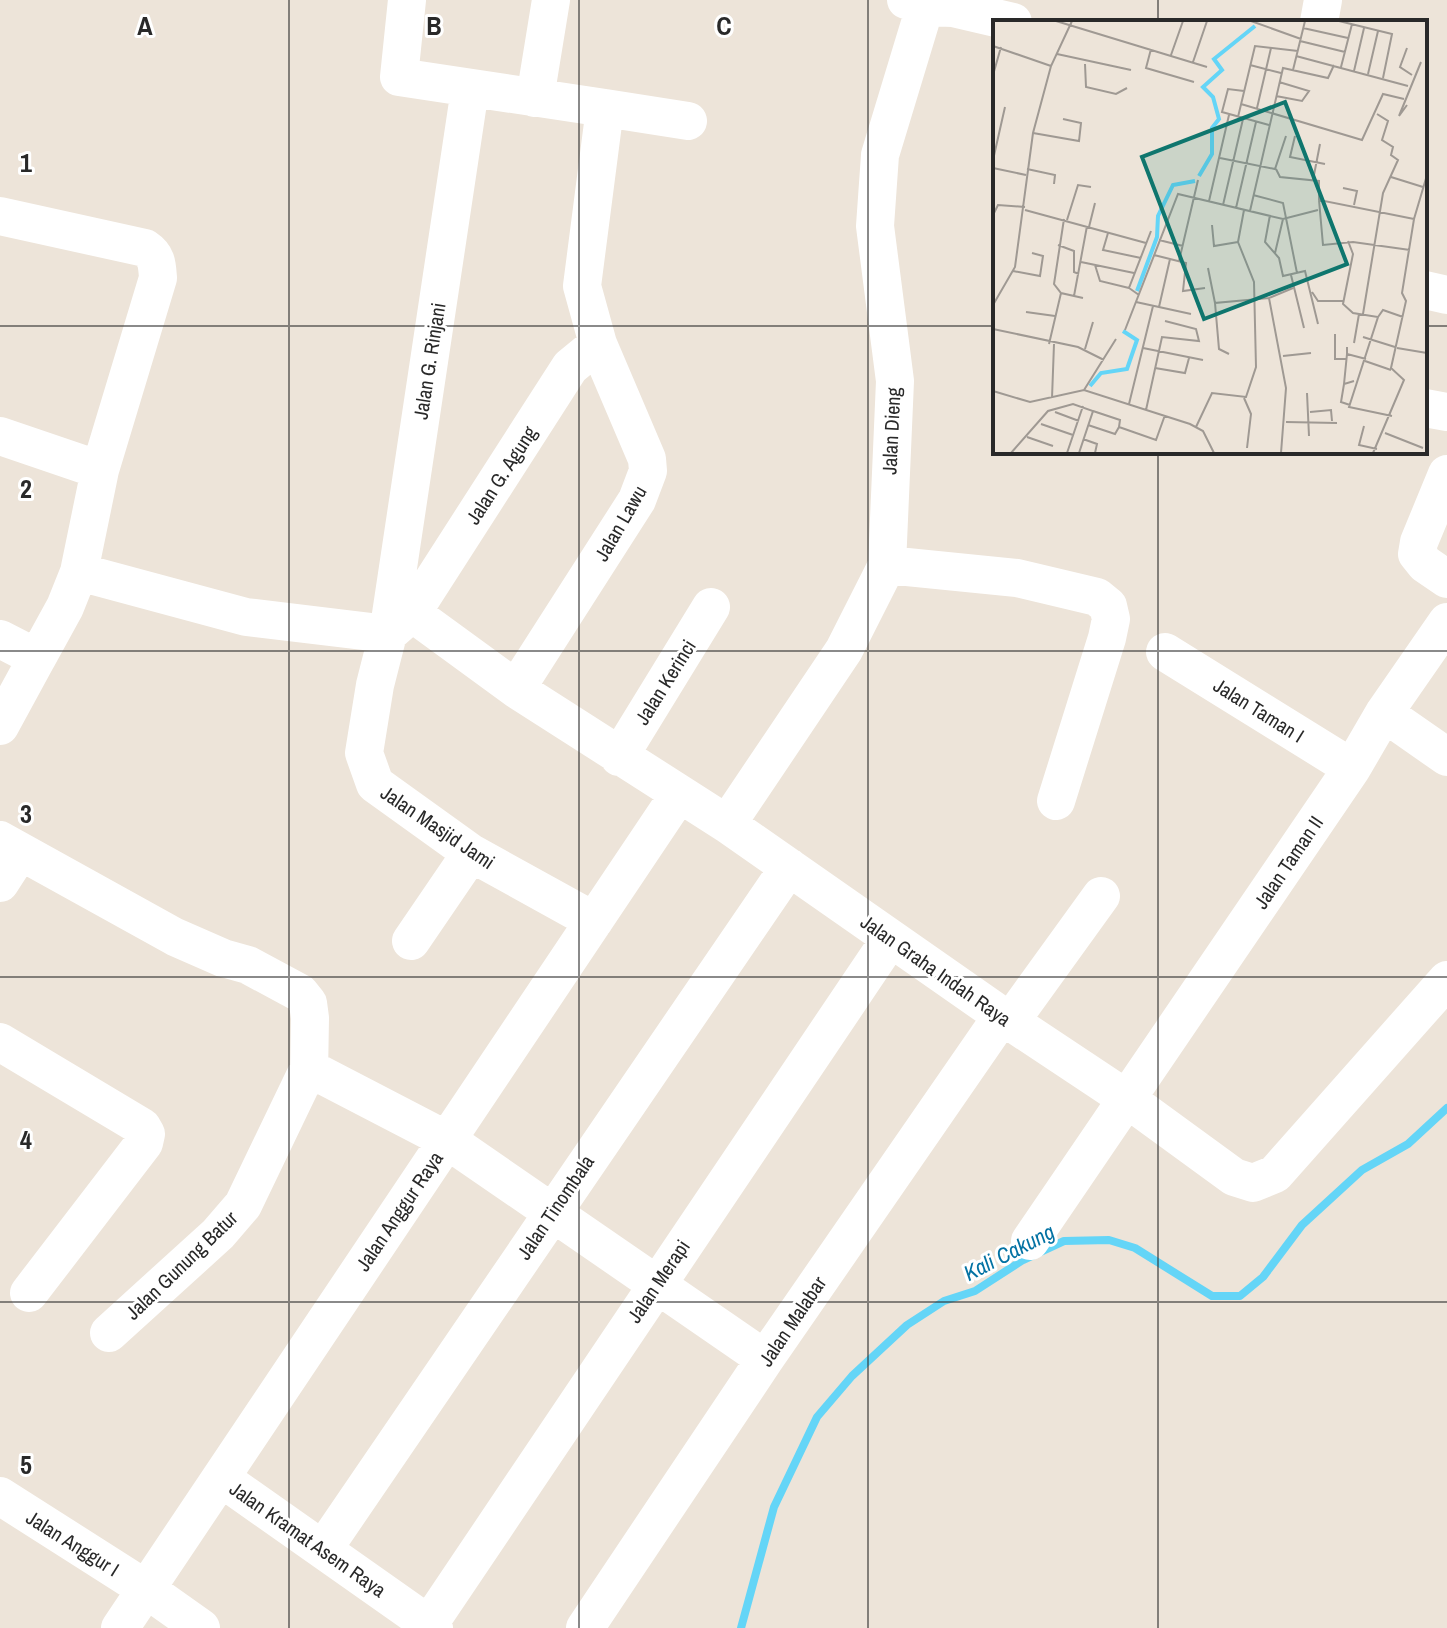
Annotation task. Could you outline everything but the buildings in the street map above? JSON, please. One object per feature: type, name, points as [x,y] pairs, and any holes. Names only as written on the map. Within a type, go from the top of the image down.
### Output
[{"type":"street","points":[[407,0],[399,77],[688,121]]},
{"type":"street","points":[[535,98],[551,0]]},
{"type":"street","points":[[1319,20],[1323,0]]},
{"type":"street","points":[[919,2],[1004,20]]},
{"type":"street","name":"Jalan Dieng","points":[[727,824],[844,650],[887,565],[895,381],[875,226],[880,155],[919,2]]},
{"type":"street","name":"Jalan G. Rinjani","points":[[400,623],[470,89]]},
{"type":"street","points":[[598,344],[582,286],[605,108]]},
{"type":"street","points":[[0,216],[145,248],[154,253],[158,278],[100,470],[79,572],[65,607],[0,726]]},
{"type":"street","points":[[1427,290],[1447,295]]},
{"type":"street","name":"Jalan G. Agung","points":[[400,623],[570,367],[598,344]]},
{"type":"street","name":"Jalan Lawu","points":[[516,689],[637,500],[648,471],[647,459],[598,344]]},
{"type":"street","points":[[1427,408],[1447,412]]},
{"type":"street","points":[[0,436],[100,470]]},
{"type":"street","points":[[1447,474],[1417,554],[1425,564],[1447,579]]},
{"type":"street","points":[[887,565],[1017,578],[1097,597],[1108,606],[1111,619],[1107,638],[1056,801]]},
{"type":"street","points":[[79,572],[246,617],[400,623]]},
{"type":"street","name":"Jalan Kerinci","points":[[619,757],[711,607]]},
{"type":"street","name":"Jalan Taman II","points":[[1030,1241],[1352,768],[1384,713],[1447,622]]},
{"type":"street","name":"Jalan Graha Indah Raya","points":[[400,623],[516,689],[727,824],[1006,1019],[1127,1099],[1234,1177],[1253,1183],[1275,1174],[1447,980]]},
{"type":"street","name":"Jalan Masjid Jami","points":[[400,623],[375,685],[364,753],[375,784],[471,853],[594,921]]},
{"type":"street","points":[[0,639],[37,658]]},
{"type":"street","name":"Jalan Taman I","points":[[1165,652],[1352,768]]},
{"type":"street","points":[[1384,713],[1447,757]]},
{"type":"street","name":"Jalan Anggur Raya","points":[[120,1628],[679,794]]},
{"type":"street","points":[[411,941],[471,853]]},
{"type":"street","points":[[7,858],[201,950],[248,965],[300,993],[308,1003],[310,1018],[309,1075],[318,1073],[447,1140],[553,1210],[765,1359]]},
{"type":"street","name":"Jalan Tinombala","points":[[324,1548],[789,867]]},
{"type":"street","name":"Jalan Malabar","points":[[585,1628],[765,1359],[1006,1019],[1101,896]]},
{"type":"street","name":"Jalan Merapi","points":[[431,1626],[656,1283],[890,939]]},
{"type":"street","points":[[0,1042],[142,1127],[146,1134],[144,1143],[29,1293]]},
{"type":"street","name":"Jalan Gunung Batur","points":[[109,1333],[218,1234],[243,1205],[305,1076],[309,1075]]},
{"type":"street","name":"Jalan Kramat Asem Raya","points":[[221,1478],[431,1626]]},
{"type":"street","name":"Jalan Anggur I","points":[[0,1496],[146,1589],[201,1628]]},
{"type":"waterway","name":"Kali Cakung","points":[[741,1628],[774,1507],[817,1417],[852,1376],[907,1325],[944,1301],[975,1291],[1023,1260],[1064,1241],[1109,1240],[1135,1248],[1212,1296],[1240,1296],[1263,1277],[1302,1225],[1362,1170],[1408,1144],[1447,1108]]}]
